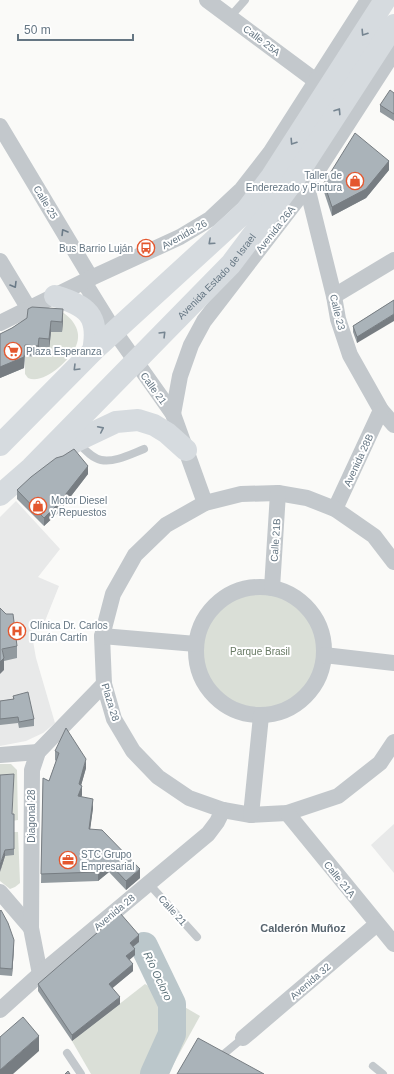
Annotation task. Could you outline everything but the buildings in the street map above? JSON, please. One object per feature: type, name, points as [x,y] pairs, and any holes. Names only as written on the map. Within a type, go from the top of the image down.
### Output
[{"type":"main road","points":[[0,445],[93,351],[246,211],[272,176],[384,0]]},
{"type":"main road","name":"Avenida Estado de Israel","points":[[0,495],[30,468],[231,264],[291,184],[394,25]]},
{"type":"main road","points":[[55,296],[78,304],[83,307],[90,316],[96,332],[93,351]]},
{"type":"main road","points":[[30,468],[76,442],[116,422],[138,420],[154,425],[167,433],[186,450]]},
{"type":"street","name":"Calle 25A","points":[[207,0],[316,81]]},
{"type":"street","name":"Avenida 26","points":[[0,323],[87,280],[180,237],[210,219],[242,189],[270,153],[368,0]]},
{"type":"street","name":"Avenida 26A","points":[[173,414],[180,376],[191,345],[204,321],[307,187],[394,52]]},
{"type":"street","name":"Calle 25","points":[[0,126],[87,280]]},
{"type":"street","name":"Calle 23","points":[[307,187],[334,296],[338,319],[350,355],[381,410],[394,425]]},
{"type":"street","points":[[0,260],[28,309]]},
{"type":"street","points":[[334,296],[394,260]]},
{"type":"street","name":"Calle 21","points":[[87,280],[115,332],[173,414],[205,503]]},
{"type":"street","name":"Avenida 28B","points":[[335,509],[381,410]]},
{"type":"street","name":"Plaza 28","points":[[394,562],[374,536],[335,509],[307,498],[278,493],[241,494],[205,503],[166,525],[135,555],[113,594],[102,636],[104,684],[114,719],[133,751],[158,777],[188,798],[223,810],[251,815],[287,813],[338,796],[380,763],[394,742]]},
{"type":"street","name":"Calle 21B","points":[[272,588],[278,493]]},
{"type":"street","points":[[251,587],[272,588],[289,593],[304,604],[316,619],[323,636],[324,655],[320,674],[311,690],[297,704],[280,712],[261,716],[239,712],[220,702],[205,686],[197,666],[196,644],[202,624],[214,606],[231,594],[251,587]]},
{"type":"street","points":[[102,636],[196,644]]},
{"type":"street","points":[[324,655],[394,663]]},
{"type":"street","name":"Diagonal 28","points":[[40,974],[31,928],[32,770],[38,752],[104,684]]},
{"type":"street","points":[[251,815],[261,716]]},
{"type":"street","points":[[0,755],[38,752]]},
{"type":"street","name":"Avenida 28","points":[[0,1010],[40,974],[208,834],[217,822],[223,810]]},
{"type":"street","name":"Calle 21A","points":[[287,813],[394,944]]},
{"type":"street","points":[[0,892],[31,928]]},
{"type":"street","name":"Avenida 32","points":[[243,1038],[377,924]]},
{"type":"lane","points":[[230,17],[245,0]]},
{"type":"lane","points":[[76,442],[94,457],[102,460],[118,459],[144,449]]},
{"type":"lane","name":"Calle 21","points":[[149,884],[197,937]]},
{"type":"lane","points":[[225,1053],[243,1038]]},
{"type":"lane","points":[[67,1053],[81,1074]]},
{"type":"lane","points":[[372,1066],[384,1074]]},
{"type":"shaded area","name":"Clínica Dr. Carlos Durán Cartín","points":[[16,501],[60,549],[38,577],[59,586],[45,621],[33,619],[33,641],[36,658],[55,723],[43,733],[26,741],[0,746],[0,517]]},
{"type":"shaded area","points":[[394,824],[394,873],[371,845]]},
{"type":"green space","points":[[60,311],[69,317],[75,325],[78,335],[76,346],[68,358],[49,375],[34,379],[28,378],[25,374],[25,356],[38,357],[39,349],[51,332],[61,332]]},
{"type":"green space","name":"Parque Brasil","points":[[260,593],[282,597],[301,610],[314,629],[318,651],[314,673],[301,692],[282,705],[260,709],[238,705],[219,692],[206,673],[202,651],[206,629],[219,610],[238,597]]},
{"type":"green space","points":[[0,764],[11,764],[17,770],[18,820],[12,821],[14,781],[0,782]]},
{"type":"green space","points":[[10,832],[18,832],[20,883],[10,889],[0,881],[0,872]]},
{"type":"green space","points":[[145,984],[200,1016],[168,1074],[91,1074],[72,1041]]},
{"type":"waterway","name":"Río Ocloro","points":[[144,946],[172,1004],[172,1034],[154,1074]]},
{"type":"place","name":"Taller de Enderezado y Pintura","points":[[355,181]]},
{"type":"place","name":"Bus Barrio Luján","points":[[146,248]]},
{"type":"place","name":"Plaza Esperanza","points":[[13,351]]},
{"type":"place","name":"Motor Diesel y Repuestos","points":[[38,506]]},
{"type":"place","name":"Clínica Dr. Carlos Durán Cartín","points":[[17,631]]},
{"type":"place","name":"STC Grupo Empresarial","points":[[68,860]]},
{"type":"district","name":"Calderón Muñoz","points":[[303,928]]}]
